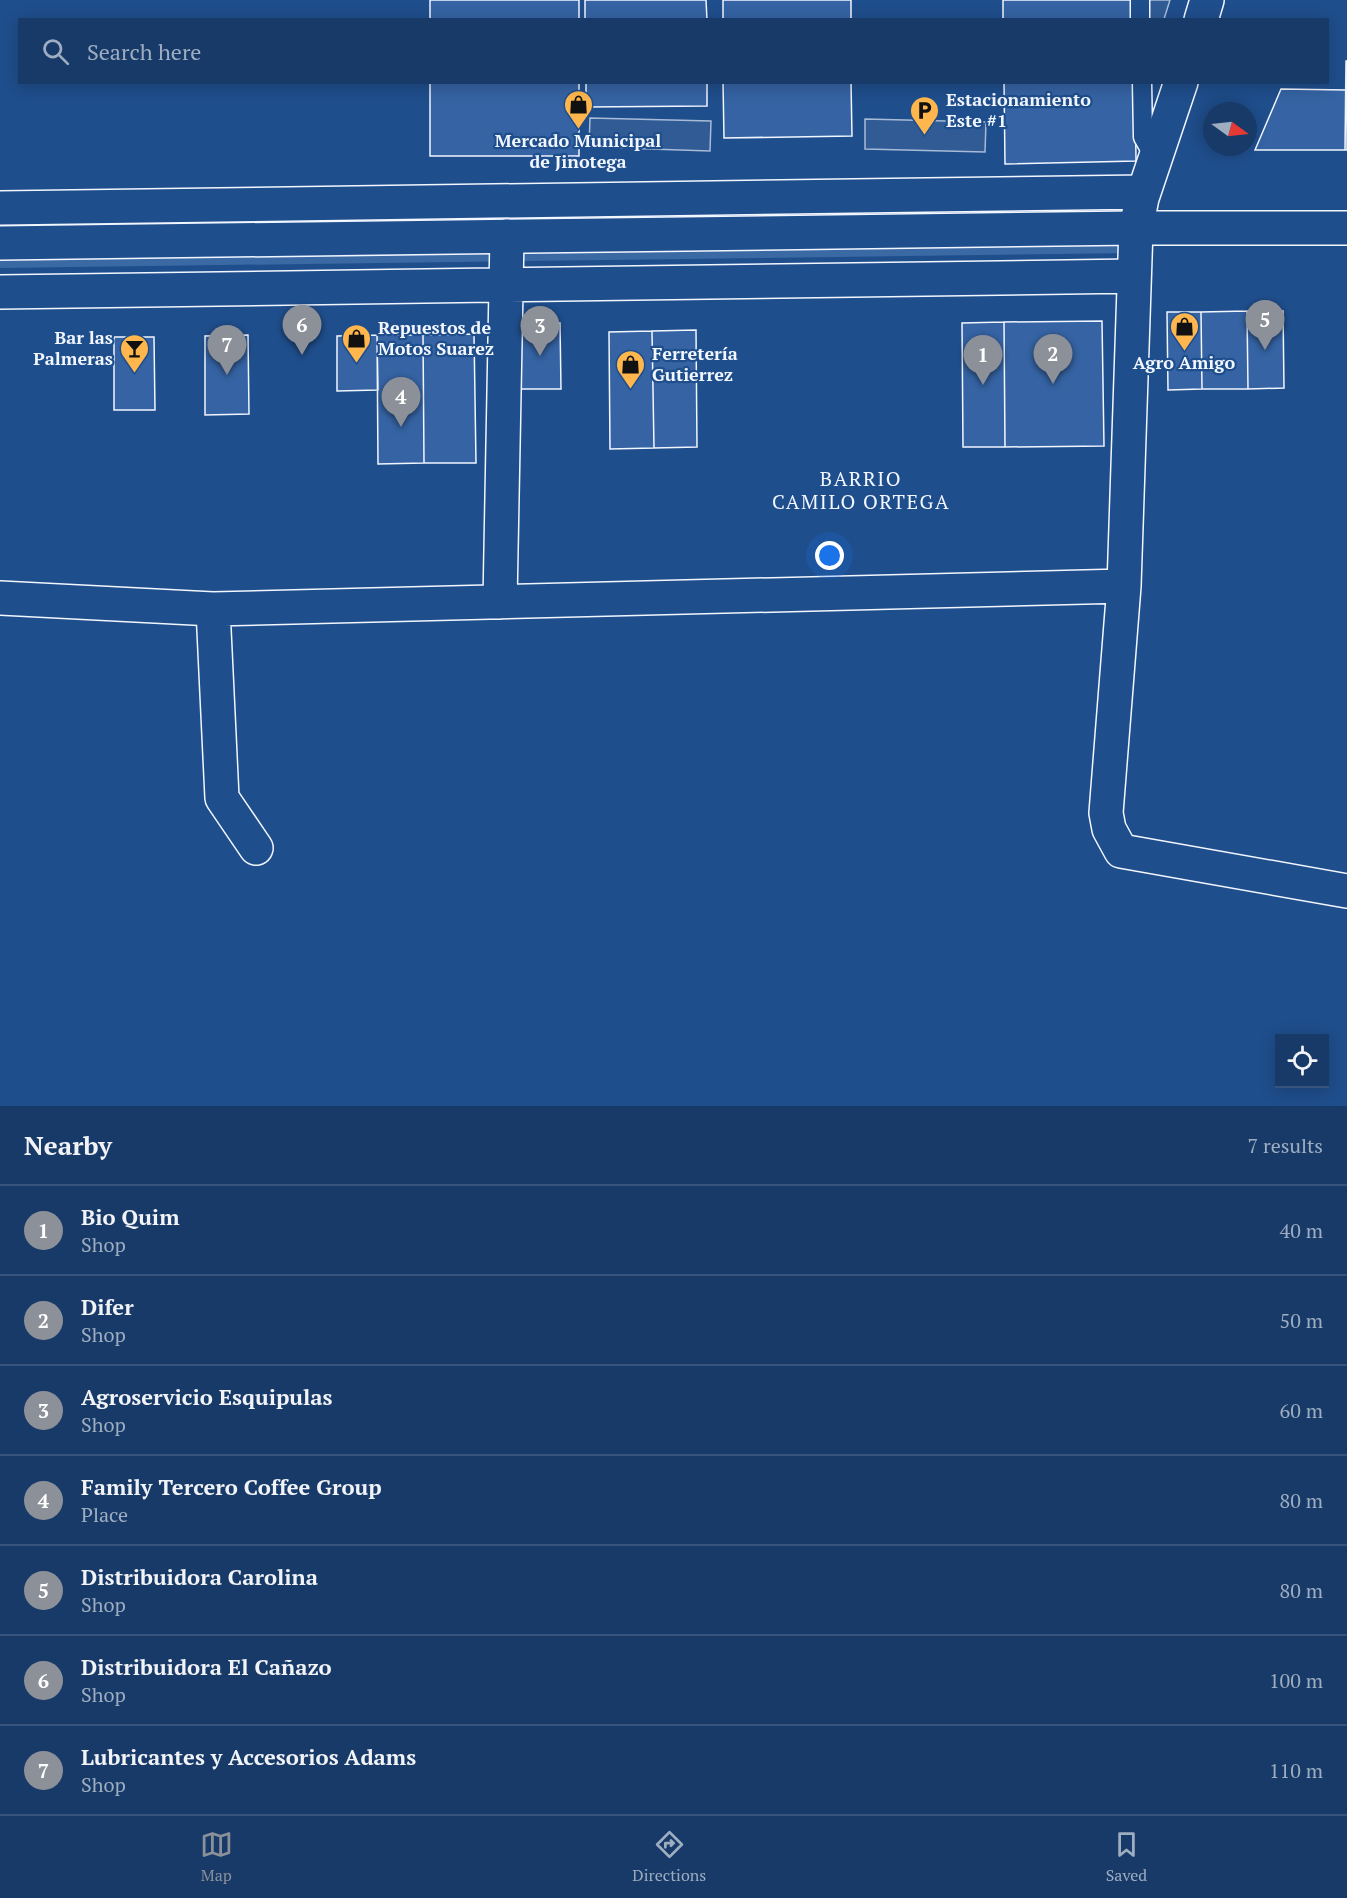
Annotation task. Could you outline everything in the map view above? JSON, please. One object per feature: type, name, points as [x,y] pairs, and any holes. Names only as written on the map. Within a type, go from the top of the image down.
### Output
[{"type":"street","points":[[1202,18],[1207,0]]},
{"type":"street","points":[[1180,84],[1144,192],[1136,228],[1124,586],[1106,813],[1109,829],[1121,850],[1347,891]]},
{"type":"street","points":[[0,208],[1144,192]]},
{"type":"street","points":[[0,243],[1136,228],[1347,228]]},
{"type":"street","points":[[500,602],[508,285],[507,236]]},
{"type":"street","points":[[0,292],[1134,276]]},
{"type":"street","points":[[0,598],[213,609],[1124,586]]},
{"type":"street","points":[[213,609],[222,798],[256,848]]},
{"type":"lane","points":[[1140,0],[1140,18]]},
{"type":"lane","points":[[1142,84],[1143,137],[1156,160]]},
{"type":"shaded area","points":[[1148,0],[1170,0],[1164,18],[1148,18]]},
{"type":"shaded area","points":[[590,118],[711,121],[710,151],[589,147]]},
{"type":"shaded area","name":"Estacionamiento Este #1","points":[[865,119],[986,122],[985,152],[865,149]]},
{"type":"building","points":[[430,0],[579,0],[579,18],[430,18]]},
{"type":"building","points":[[585,0],[706,0],[707,18],[585,18]]},
{"type":"building","points":[[723,0],[851,0],[851,18],[723,18]]},
{"type":"building","points":[[1003,0],[1134,0],[1134,18],[1003,18]]},
{"type":"building","points":[[1346,61],[1347,150],[1345,150]]},
{"type":"building","points":[[430,84],[579,84],[579,156],[430,156]]},
{"type":"building","points":[[586,84],[707,84],[707,106],[586,107]]},
{"type":"building","points":[[723,84],[851,84],[852,136],[724,138]]},
{"type":"building","points":[[1004,84],[1135,84],[1136,161],[1005,164]]},
{"type":"building","points":[[1281,89],[1346,90],[1345,150],[1257,150]]},
{"type":"building","points":[[1247,311],[1283,311],[1284,388],[1248,389]]},
{"type":"building","points":[[1247,311],[1248,389],[1202,389],[1201,312]]},
{"type":"building","name":"Agro Amigo","points":[[1167,312],[1201,312],[1202,389],[1168,390]]},
{"type":"building","points":[[1102,321],[1104,446],[1005,447],[1004,322]]},
{"type":"building","points":[[1004,322],[1005,447],[963,447],[962,323]]},
{"type":"building","points":[[560,323],[561,389],[521,389],[520,324]]},
{"type":"building","points":[[696,330],[697,447],[654,448],[652,331]]},
{"type":"building","name":"Ferretería Gutierrez","points":[[652,331],[654,448],[610,449],[609,332]]},
{"type":"building","points":[[474,334],[476,463],[424,463],[423,335]]},
{"type":"building","points":[[248,335],[249,414],[205,415],[205,336]]},
{"type":"building","name":"Repuestos de Motos Suarez","points":[[377,335],[378,390],[337,391],[337,336]]},
{"type":"building","points":[[377,335],[423,335],[424,463],[378,464]]},
{"type":"building","name":"Bar las Palmeras","points":[[114,337],[154,337],[155,410],[114,410]]},
{"type":"waterway","points":[[0,262],[1133,247]]},
{"type":"place","name":"Mercado Municipal de Jinotega","points":[[578,130]]},
{"type":"place","name":"Estacionamiento Este #1","points":[[925,136]]},
{"type":"place","name":"Distribuidora Carolina","points":[[1265,350]]},
{"type":"place","name":"Agro Amigo","points":[[1184,352]]},
{"type":"place","name":"Distribuidora El Cañazo","points":[[302,355]]},
{"type":"place","name":"Agroservicio Esquipulas","points":[[540,356]]},
{"type":"place","name":"Repuestos de Motos Suarez","points":[[357,364]]},
{"type":"place","name":"Bar las Palmeras","points":[[134,374]]},
{"type":"place","name":"Lubricantes y Accesorios Adams","points":[[227,375]]},
{"type":"place","name":"Difer","points":[[1053,384]]},
{"type":"place","name":"Bio Quim","points":[[983,385]]},
{"type":"place","name":"Ferretería Gutierrez","points":[[631,390]]},
{"type":"place","name":"Family Tercero Coffee Group","points":[[401,427]]},
{"type":"district","name":"BARRIO CAMILO ORTEGA","points":[[861,490]]}]
